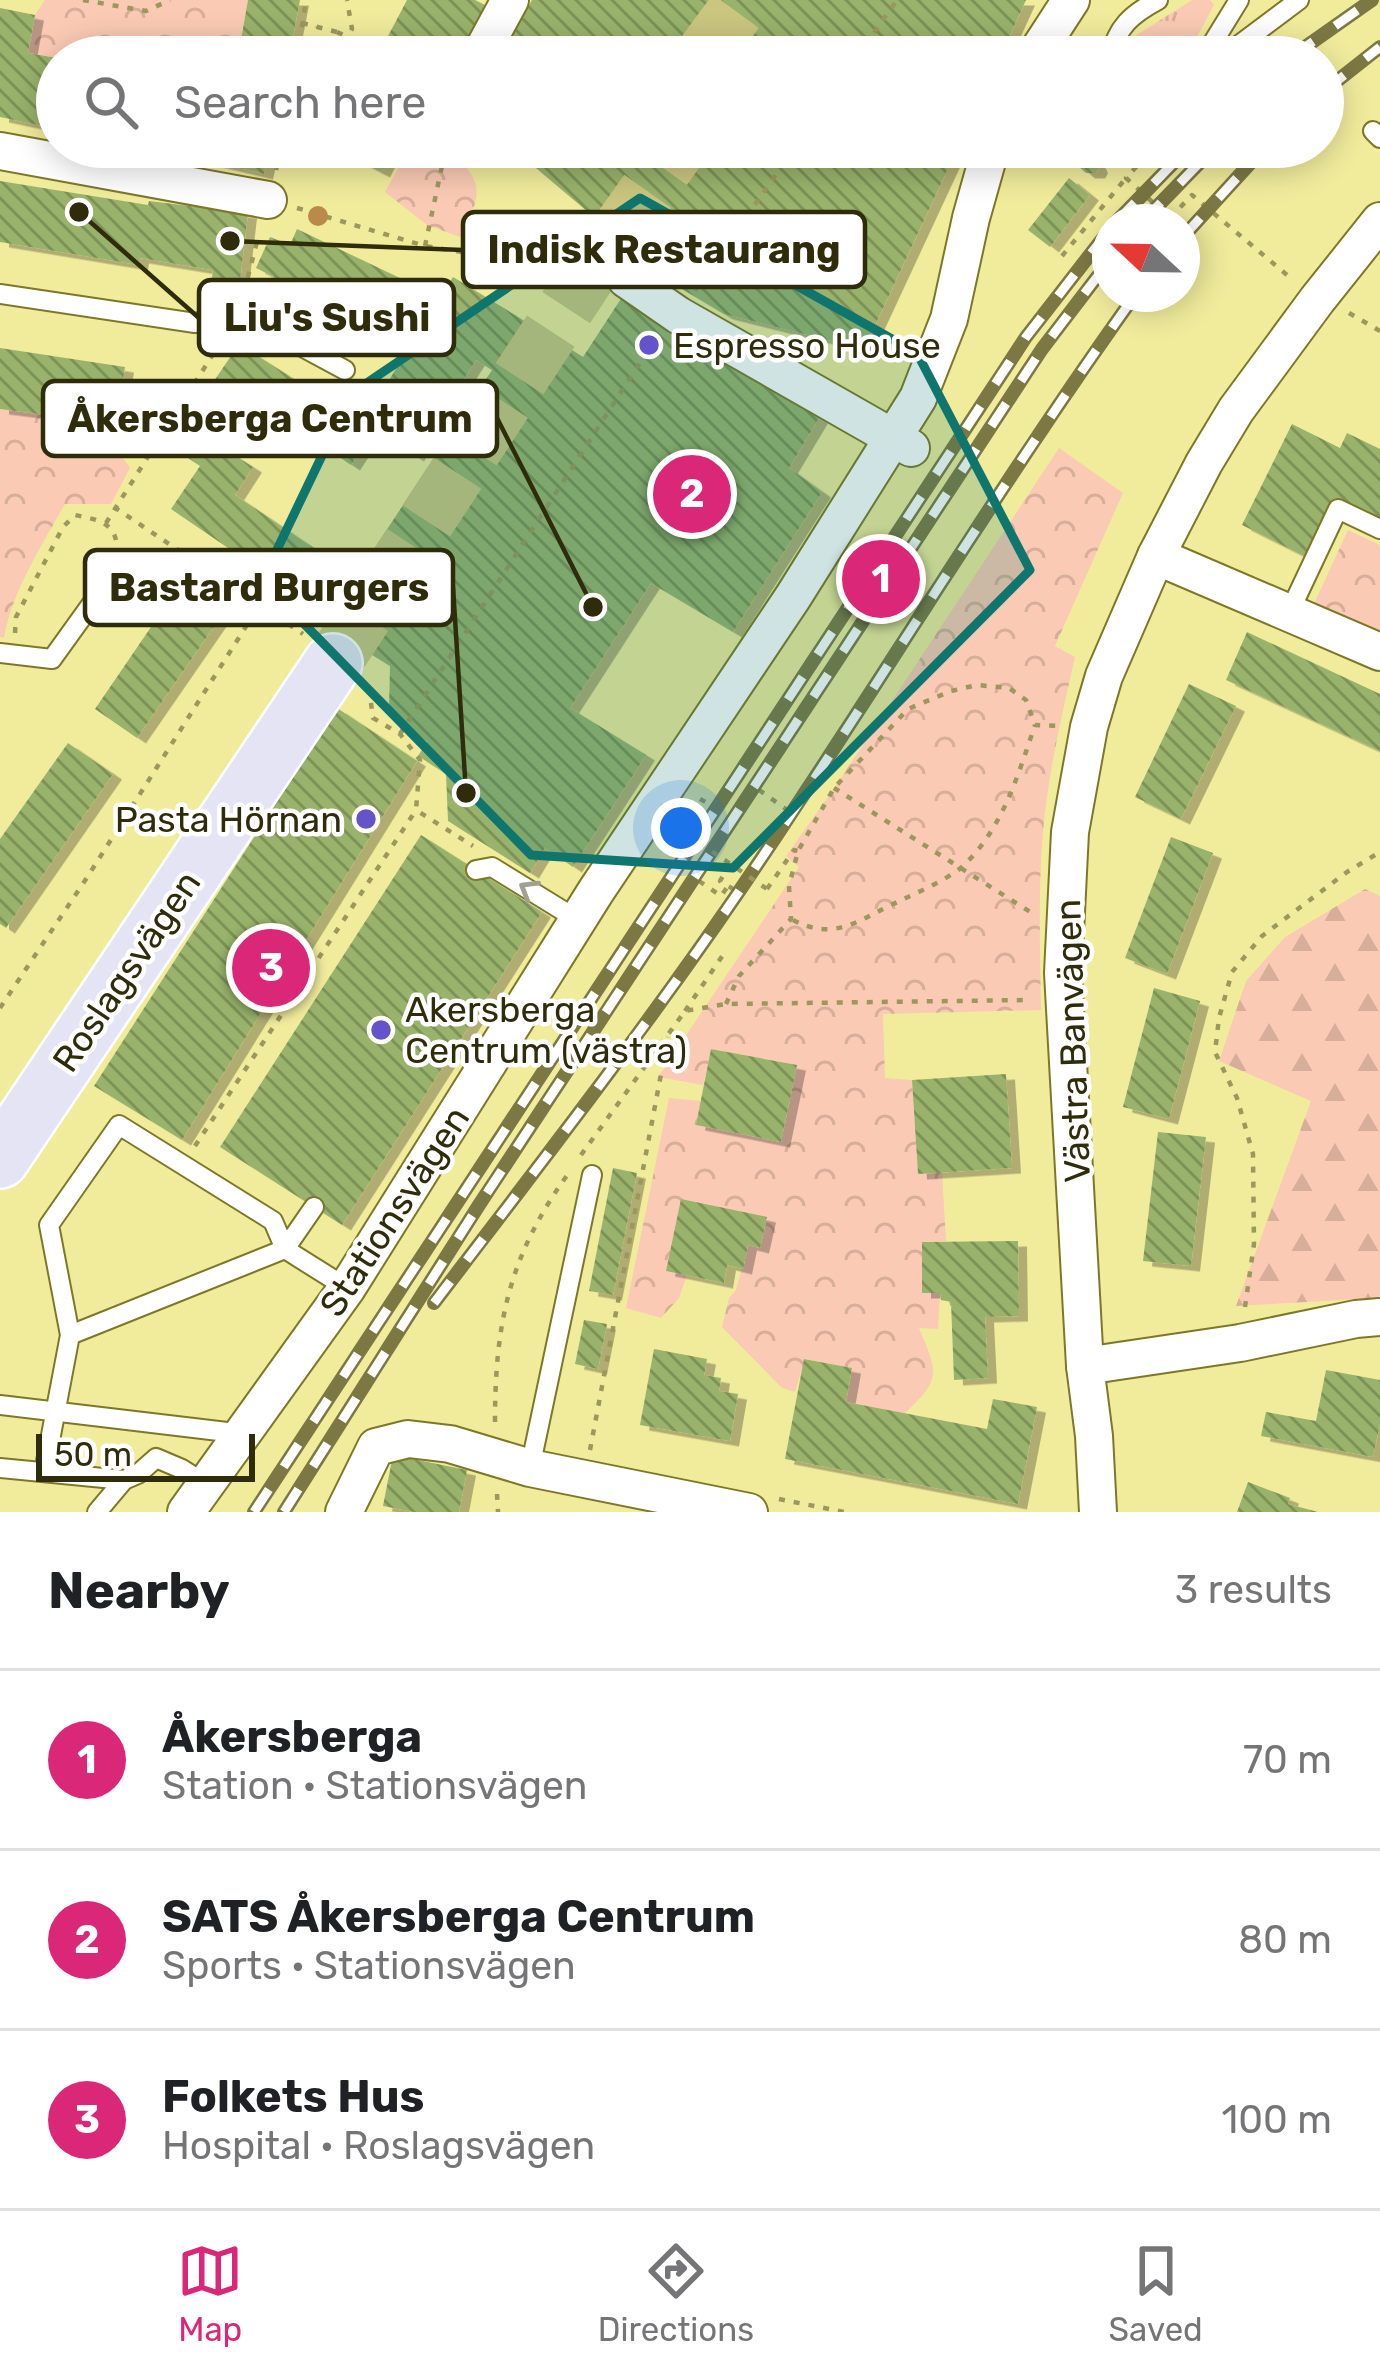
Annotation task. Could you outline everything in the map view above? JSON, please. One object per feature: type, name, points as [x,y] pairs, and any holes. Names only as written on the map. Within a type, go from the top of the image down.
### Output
[{"type":"main road","name":"Roslagsvägen","points":[[0,1107],[329,655]]},
{"type":"main road","name":"Roslagsvägen","points":[[0,1159],[329,655]]},
{"type":"street","points":[[490,36],[510,0]]},
{"type":"street","points":[[1048,36],[1071,0]]},
{"type":"street","points":[[0,151],[36,158]]},
{"type":"street","points":[[93,168],[268,200]]},
{"type":"street","name":"Stationsvägen","points":[[196,1498],[347,1288],[578,920],[793,597],[903,442],[949,319],[985,168]]},
{"type":"street","name":"Västra Banvägen","points":[[1098,1512],[1064,999],[1070,832],[1089,727],[1104,676],[1183,501],[1236,410],[1380,221]]},
{"type":"street","points":[[626,279],[678,315],[903,442]]},
{"type":"street","points":[[1156,556],[1380,652]]},
{"type":"street","points":[[1085,1366],[1380,1317]]},
{"type":"street","points":[[344,1512],[376,1448],[408,1439],[450,1444],[530,1468],[749,1512]]},
{"type":"lane","points":[[1117,36],[1133,14],[1158,0]]},
{"type":"lane","points":[[1217,36],[1238,0]]},
{"type":"lane","points":[[1251,36],[1299,0]]},
{"type":"lane","points":[[0,294],[195,323],[239,313],[345,370]]},
{"type":"lane","points":[[1289,613],[1338,509],[1380,530]]},
{"type":"lane","points":[[7,654],[52,659],[121,563]]},
{"type":"lane","points":[[476,870],[492,867],[578,920]]},
{"type":"lane","points":[[44,1472],[70,1335],[49,1225],[118,1124],[273,1220],[285,1250],[347,1288]]},
{"type":"lane","points":[[530,1468],[592,1175]]},
{"type":"lane","points":[[70,1335],[285,1250],[314,1207]]},
{"type":"lane","points":[[0,1405],[244,1434]]},
{"type":"lane","points":[[97,1512],[124,1480],[156,1458],[182,1468],[196,1498]]},
{"type":"lane","points":[[0,1468],[124,1480]]},
{"type":"path","points":[[83,0],[146,11],[170,0]]},
{"type":"path","points":[[300,36],[306,0]]},
{"type":"path","points":[[347,0],[352,29],[348,36]]},
{"type":"path","points":[[872,36],[897,0]]},
{"type":"path","points":[[302,23],[345,36]]},
{"type":"path","points":[[315,36],[317,26]]},
{"type":"path","points":[[425,246],[442,168]]},
{"type":"path","points":[[400,734],[664,325],[678,315],[780,168]]},
{"type":"path","points":[[1062,256],[1135,168]]},
{"type":"path","points":[[1126,178],[1153,204]]},
{"type":"path","points":[[1184,204],[1192,195],[1317,300],[1380,331]]},
{"type":"path","points":[[106,523],[239,313],[268,200],[425,246],[626,279]]},
{"type":"path","points":[[114,507],[329,655],[373,718],[400,734],[420,760],[416,810],[189,1155]]},
{"type":"path","points":[[7,654],[16,617],[63,527],[75,515],[106,523],[114,533],[121,563]]},
{"type":"path","points":[[0,1008],[259,606]]},
{"type":"path","points":[[791,919],[810,929],[848,928],[961,868],[992,830],[1012,795],[1035,725],[1026,700],[1009,688],[977,686],[951,691],[908,709],[834,788],[798,851],[789,886],[791,919],[739,976],[726,1004],[1064,999]]},
{"type":"path","points":[[1035,725],[1089,727]]},
{"type":"path","points":[[834,788],[1035,914],[1065,919]]},
{"type":"path","points":[[759,790],[786,809]]},
{"type":"path","points":[[695,796],[711,806]]},
{"type":"path","points":[[416,810],[472,845]]},
{"type":"path","points":[[675,826],[767,889],[794,850],[798,851]]},
{"type":"path","points":[[1240,1342],[1254,1244],[1253,1154],[1238,1098],[1215,1052],[1232,972],[1262,936],[1380,852]]},
{"type":"path","points":[[699,881],[721,896],[730,888],[720,881],[730,864]]},
{"type":"path","points":[[685,1012],[723,956]]},
{"type":"path","points":[[582,1478],[668,1035]]},
{"type":"highlighted area","points":[[640,198],[917,353],[1030,570],[733,868],[531,855],[262,581],[352,393]]},
{"type":"green space","points":[[45,0],[248,0],[242,36],[36,36],[36,54],[28,53],[35,15]]},
{"type":"green space","points":[[1192,0],[1210,0],[1214,5],[1197,36],[1135,36]]},
{"type":"green space","points":[[398,168],[466,168],[474,179],[476,198],[460,237],[427,225],[385,192]]},
{"type":"green space","points":[[0,409],[116,424],[117,449],[130,468],[111,504],[65,504],[21,586],[4,638],[0,637]]},
{"type":"green space","points":[[1059,448],[1123,493],[1055,646],[1075,657],[1043,832],[1041,1010],[883,1014],[885,1078],[912,1080],[918,1173],[942,1172],[946,1241],[922,1242],[923,1293],[940,1293],[938,1329],[919,1328],[933,1375],[925,1392],[904,1414],[846,1402],[852,1368],[805,1359],[795,1392],[782,1388],[722,1327],[748,1245],[760,1247],[767,1218],[667,1271],[687,1275],[679,1298],[661,1318],[626,1308],[669,1098],[701,1101],[697,1125],[781,1142],[796,1065],[712,1049],[703,1085],[658,1077],[799,867],[786,856]]},
{"type":"green space","points":[[1348,530],[1380,545],[1380,639],[1312,608]]},
{"type":"green space","points":[[1365,889],[1380,896],[1380,1298],[1236,1306],[1311,1101],[1219,1061],[1246,981],[1285,937]]},
{"type":"building","points":[[248,0],[300,0],[293,36],[242,36]]},
{"type":"building","points":[[407,0],[475,0],[489,7],[474,36],[388,36]]},
{"type":"building","points":[[532,0],[1026,0],[1010,36],[512,36]]},
{"type":"building","points":[[0,8],[35,15],[28,53],[36,54],[36,125],[0,117]]},
{"type":"building","points":[[536,168],[948,168],[864,349],[724,314],[672,283]]},
{"type":"building","points":[[1069,178],[1090,195],[1050,247],[1028,230]]},
{"type":"building","points":[[0,181],[148,205],[149,201],[248,213],[240,281],[212,278],[213,270],[140,258],[139,265],[0,242]]},
{"type":"building","points":[[297,229],[440,297],[453,277],[583,357],[624,294],[688,339],[819,418],[789,468],[822,492],[733,632],[651,583],[570,708],[646,755],[573,867],[545,848],[530,873],[448,821],[446,774],[418,756],[427,742],[389,710],[390,666],[324,625],[492,370],[476,360],[415,456],[374,430],[351,465],[264,406],[231,453],[253,467],[235,495],[336,563],[309,603],[171,509],[200,466],[170,446],[239,344],[363,423],[414,339],[397,328],[390,342],[271,284],[274,277],[256,268],[270,237],[290,245]]},
{"type":"building","points":[[0,348],[125,367],[116,424],[0,409]]},
{"type":"building","points":[[1292,424],[1340,448],[1347,433],[1380,449],[1380,520],[1335,498],[1306,557],[1242,525]]},
{"type":"building","points":[[192,567],[235,596],[137,738],[95,709]]},
{"type":"building","points":[[1247,632],[1380,694],[1380,751],[1226,680]]},
{"type":"building","points":[[1189,684],[1236,706],[1181,819],[1135,797]]},
{"type":"building","points":[[337,708],[417,761],[182,1140],[94,1086]]},
{"type":"building","points":[[68,743],[113,774],[6,928],[0,924],[0,839]]},
{"type":"building","name":"Akersberga Centrum (västra)","points":[[421,835],[542,912],[342,1225],[220,1147]]},
{"type":"building","points":[[1171,837],[1213,853],[1167,974],[1125,958]]},
{"type":"building","points":[[1154,988],[1200,1001],[1169,1119],[1123,1107]]},
{"type":"building","points":[[711,1049],[797,1065],[781,1142],[696,1125]]},
{"type":"building","points":[[1006,1074],[1012,1168],[918,1174],[912,1080]]},
{"type":"building","points":[[1158,1132],[1206,1137],[1191,1266],[1143,1261]]},
{"type":"building","points":[[613,1168],[637,1173],[613,1295],[589,1291]]},
{"type":"building","points":[[681,1199],[767,1217],[760,1248],[748,1245],[743,1269],[727,1265],[724,1283],[666,1271]]},
{"type":"building","points":[[1018,1241],[1019,1316],[985,1317],[988,1378],[954,1380],[951,1302],[941,1300],[940,1293],[922,1293],[922,1242]]},
{"type":"building","points":[[584,1320],[607,1324],[598,1369],[575,1364]]},
{"type":"building","points":[[654,1349],[707,1359],[704,1375],[721,1378],[719,1391],[738,1394],[730,1441],[640,1425]]},
{"type":"building","points":[[804,1359],[852,1368],[846,1402],[987,1429],[993,1399],[1037,1407],[1018,1504],[785,1459]]},
{"type":"building","points":[[1326,1370],[1380,1380],[1380,1424],[1373,1457],[1261,1436],[1266,1412],[1316,1421]]},
{"type":"building","points":[[393,1455],[467,1470],[459,1512],[383,1506]]},
{"type":"building","points":[[1248,1482],[1290,1498],[1288,1504],[1318,1512],[1237,1512]]},
{"type":"tunnel","points":[[717,36],[744,0]]},
{"type":"tunnel","points":[[333,663],[583,282],[664,168]]},
{"type":"railway","points":[[1321,36],[1372,0]]},
{"type":"railway","points":[[1344,75],[1380,47]]},
{"type":"railway","points":[[1134,204],[1169,168]]},
{"type":"railway","points":[[1160,204],[1195,168]]},
{"type":"railway","points":[[1200,218],[1246,168]]},
{"type":"railway","points":[[254,1512],[1026,337],[1092,252]]},
{"type":"railway","points":[[284,1512],[479,1205],[1042,349],[1092,284]]},
{"type":"railway","points":[[434,1303],[627,1049],[738,893],[1124,312]]},
{"type":"place","name":"Liu's Sushi","points":[[79,212]]},
{"type":"place","name":"Indisk Restaurang","points":[[230,241]]},
{"type":"place","name":"Espresso House","points":[[649,345]]},
{"type":"place","name":"SATS Åkersberga Centrum","points":[[692,494]]},
{"type":"place","name":"Åkersberga","points":[[881,579]]},
{"type":"place","name":"Åkersberga Centrum","points":[[593,607]]},
{"type":"place","name":"Bastard Burgers","points":[[466,793]]},
{"type":"place","name":"Pasta Hörnan","points":[[366,819]]},
{"type":"place","name":"Folkets Hus","points":[[271,968]]},
{"type":"place","name":"Akersberga Centrum (västra)","points":[[381,1030]]}]
